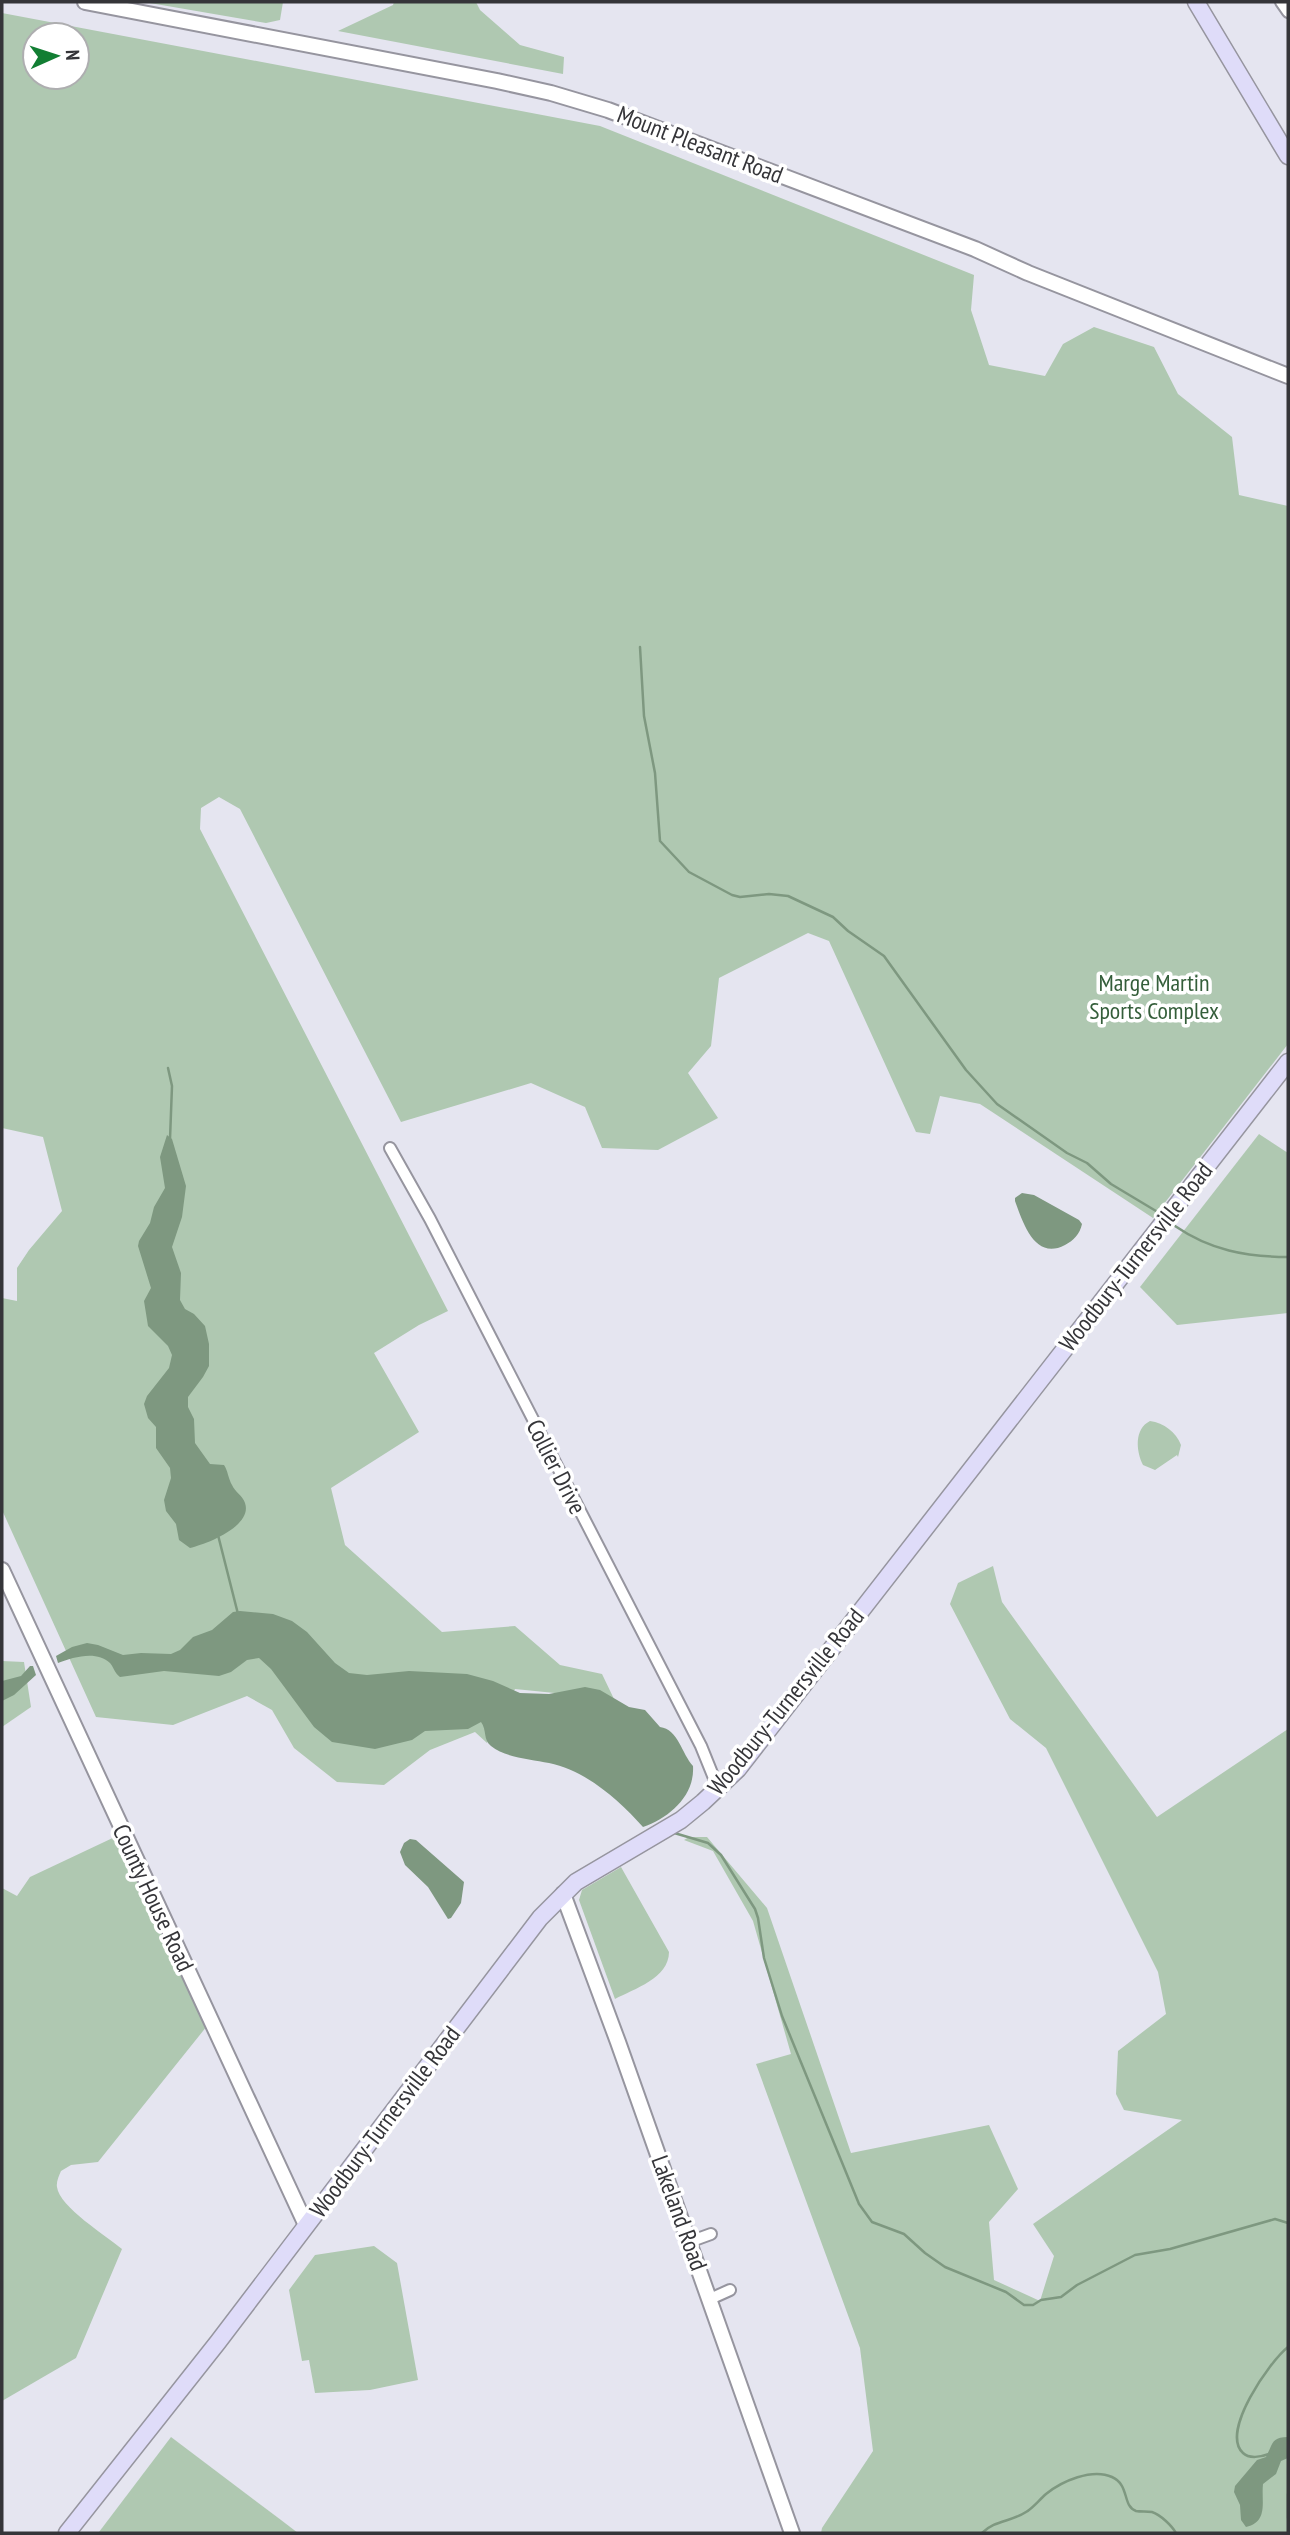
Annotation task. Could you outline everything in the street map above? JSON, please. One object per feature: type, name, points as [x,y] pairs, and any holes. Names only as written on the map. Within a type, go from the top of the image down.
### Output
[{"type":"main road","points":[[1196,2],[1288,156]]},
{"type":"main road","name":"Woodbury-Turnersville Road","points":[[67,2533],[210,2352],[540,1918],[578,1880],[681,1820],[738,1769],[1288,1062]]},
{"type":"street","name":"Mount Pleasant Road","points":[[85,2],[497,81],[608,110],[975,249],[1028,273],[1288,376]]},
{"type":"street","points":[[1281,2],[1288,12]]},
{"type":"street","name":"Collier Drive","points":[[390,1148],[430,1219],[701,1746],[718,1788]]},
{"type":"street","name":"County House Road","points":[[2,1570],[306,2225]]},
{"type":"street","name":"Lakeland Road","points":[[563,1894],[792,2533]]},
{"type":"street","points":[[689,2242],[711,2234]]},
{"type":"street","points":[[710,2299],[730,2290]]},
{"type":"green space","points":[[144,2],[283,2],[280,20],[266,23]]},
{"type":"green space","points":[[394,2],[476,2],[480,10],[520,45],[564,57],[563,74],[338,31],[393,5]]},
{"type":"green space","name":"Marge Martin Sports Complex","points":[[2,13],[44,21],[21,21],[21,91],[91,91],[91,30],[600,126],[974,275],[971,310],[989,365],[1045,376],[1063,344],[1094,327],[1154,347],[1178,394],[1232,437],[1239,495],[1288,506],[1288,1044],[1153,1218],[980,1104],[940,1096],[930,1134],[916,1132],[829,941],[808,933],[719,978],[711,1046],[688,1073],[718,1118],[658,1150],[602,1148],[585,1107],[531,1083],[401,1122],[240,809],[219,797],[201,808],[200,829],[448,1311],[419,1325],[374,1353],[419,1432],[331,1488],[345,1545],[442,1632],[515,1626],[560,1665],[602,1674],[614,1699],[515,1689],[487,1743],[475,1732],[430,1750],[384,1785],[337,1782],[294,1748],[272,1710],[247,1696],[173,1725],[96,1717],[2,1510],[2,1298],[17,1301],[17,1268],[62,1211],[43,1137],[2,1128]]},
{"type":"green space","points":[[1259,1134],[1288,1153],[1288,1313],[1177,1325],[1140,1287]]},
{"type":"green space","points":[[1150,1421],[1169,1429],[1181,1445],[1178,1457],[1177,1455],[1155,1470],[1143,1465],[1138,1447],[1141,1429]]},
{"type":"green space","points":[[993,1566],[1002,1602],[1157,1817],[1288,1729],[1288,2533],[821,2533],[873,2451],[860,2348],[756,2064],[791,2054],[753,1921],[713,1851],[684,1840],[689,1837],[707,1837],[767,1908],[851,2153],[989,2125],[1018,2189],[989,2222],[994,2280],[1040,2301],[1054,2256],[1033,2224],[1182,2120],[1124,2110],[1116,2094],[1118,2051],[1166,2014],[1158,1972],[1046,1748],[1010,1719],[950,1604],[958,1583]]},
{"type":"green space","points":[[2,1661],[24,1662],[31,1707],[2,1727]]},
{"type":"green space","points":[[119,1835],[207,2026],[98,2162],[71,2165],[61,2171],[57,2187],[66,2203],[122,2249],[76,2358],[2,2401],[2,1888],[17,1896],[30,1877]]},
{"type":"green space","points":[[621,1867],[669,1952],[663,1969],[657,1976],[615,1999],[579,1900],[582,1890]]},
{"type":"green space","points":[[374,2246],[397,2263],[418,2380],[370,2390],[315,2393],[309,2360],[302,2361],[289,2290],[315,2255]]},
{"type":"green space","points":[[171,2437],[298,2533],[99,2532]]},
{"type":"shaded area","points":[[167,1135],[172,1139],[186,1186],[182,1217],[172,1247],[181,1273],[180,1300],[185,1309],[205,1326],[209,1344],[209,1366],[188,1397],[188,1407],[194,1419],[195,1443],[210,1464],[224,1465],[233,1487],[245,1503],[246,1511],[236,1526],[227,1533],[190,1548],[179,1540],[176,1524],[166,1511],[164,1500],[171,1478],[170,1468],[156,1448],[156,1427],[148,1418],[144,1404],[169,1368],[172,1355],[168,1346],[148,1326],[144,1301],[151,1288],[138,1246],[165,1188],[160,1157]]},
{"type":"shaded area","points":[[1022,1193],[1034,1195],[1079,1220],[1082,1224],[1076,1237],[1055,1249],[1038,1244],[1026,1229],[1015,1201]]},
{"type":"shaded area","points":[[233,1612],[273,1614],[292,1621],[349,1673],[367,1675],[409,1671],[467,1674],[493,1681],[520,1693],[549,1694],[585,1687],[600,1690],[629,1707],[645,1710],[660,1727],[671,1732],[693,1766],[690,1787],[671,1812],[643,1827],[612,1797],[576,1772],[497,1750],[487,1741],[481,1722],[468,1729],[425,1731],[412,1740],[375,1749],[332,1742],[314,1727],[271,1669],[259,1658],[247,1660],[231,1672],[219,1676],[164,1671],[120,1677],[110,1663],[99,1657],[78,1657],[58,1663],[56,1656],[72,1647],[87,1643],[123,1655],[171,1654],[180,1650],[193,1637],[212,1630]]},
{"type":"shaded area","points":[[33,1666],[36,1675],[14,1695],[2,1701],[2,1681],[21,1676]]},
{"type":"shaded area","points":[[410,1839],[416,1840],[464,1882],[461,1903],[451,1918],[448,1919],[428,1887],[405,1865],[400,1852],[404,1843]]},
{"type":"shaded area","points":[[1288,2437],[1288,2458],[1281,2461],[1276,2474],[1263,2484],[1261,2516],[1258,2521],[1246,2527],[1241,2520],[1235,2486],[1257,2460],[1266,2457],[1275,2440]]},
{"type":"waterway","points":[[640,647],[644,716],[655,773],[660,841],[689,872],[732,895],[788,896],[833,917],[884,956],[966,1070],[997,1104],[1067,1153],[1087,1163],[1111,1184],[1156,1211]]},
{"type":"waterway","points":[[168,1068],[172,1086],[170,1139]]},
{"type":"waterway","points":[[1175,1226],[1202,1241],[1229,1251],[1288,1257]]},
{"type":"waterway","points":[[218,1535],[238,1614]]},
{"type":"waterway","points":[[671,1832],[708,1843],[721,1855],[755,1909],[764,1958],[782,2016],[859,2204],[872,2222],[904,2234],[945,2267],[1006,2292],[1024,2305],[1061,2297],[1077,2285],[1135,2255],[1170,2249],[1275,2219],[1288,2223]]},
{"type":"waterway","points":[[1269,2454],[1252,2457],[1243,2453],[1238,2443],[1238,2430],[1250,2397],[1270,2367],[1288,2347]]},
{"type":"waterway","points":[[982,2533],[1026,2512],[1060,2485],[1078,2477],[1096,2474],[1118,2481],[1132,2508],[1155,2513],[1176,2533]]},
{"type":"waterway","points":[[1288,2494],[1288,2518]]}]
